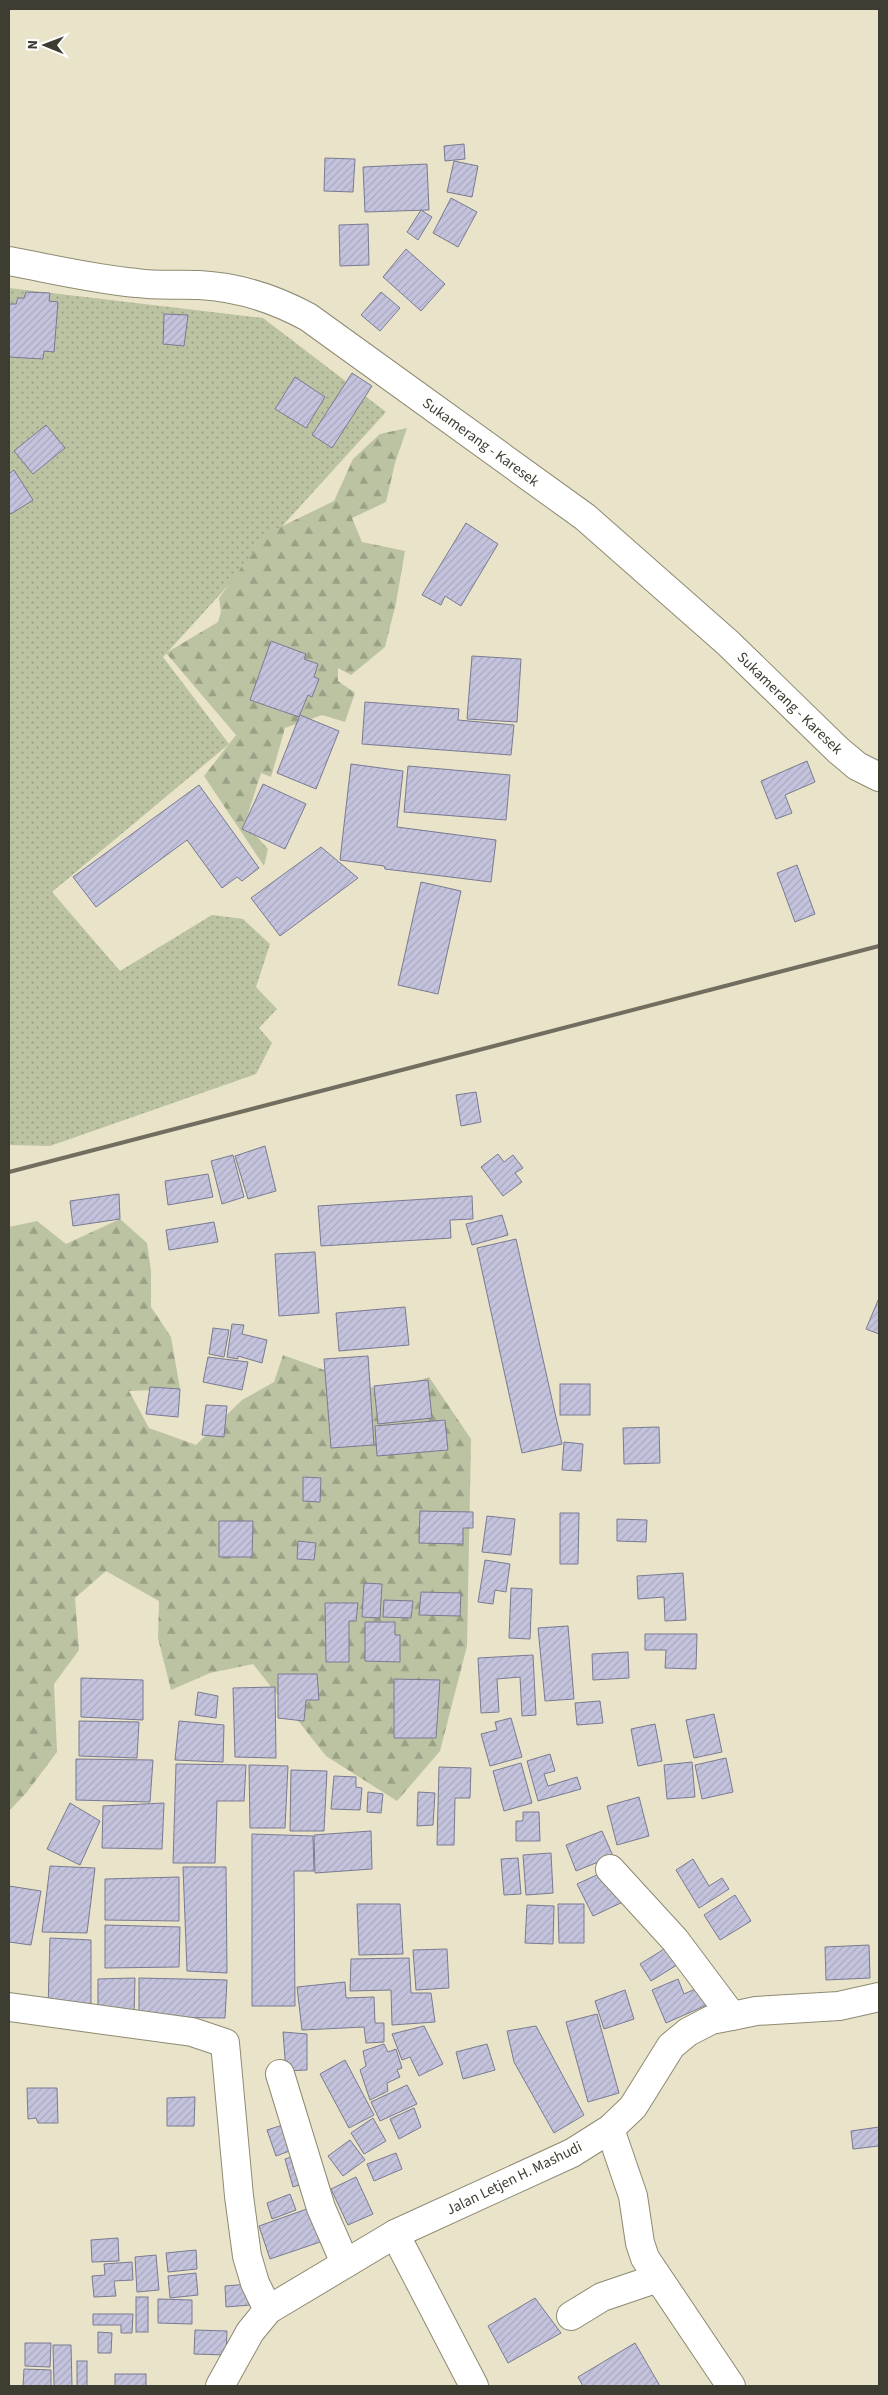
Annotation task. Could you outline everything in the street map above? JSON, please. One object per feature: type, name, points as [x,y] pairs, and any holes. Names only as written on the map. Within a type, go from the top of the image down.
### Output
[{"type":"street","name":"Sukamerang - Karesek","points":[[9,261],[111,281],[200,285],[250,292],[287,305],[308,317],[585,517],[728,643],[838,750],[857,766],[879,777]]},
{"type":"street","points":[[610,1869],[675,1940],[732,2016]]},
{"type":"street","name":"Jalan Letjen H. Mashudi","points":[[220,2386],[250,2332],[268,2310],[395,2234],[572,2153],[610,2129],[633,2107],[671,2046],[688,2032],[711,2020],[756,2011],[839,2006],[879,1997]]},
{"type":"street","points":[[9,2007],[192,2032],[224,2043],[239,2196],[247,2256],[255,2283],[268,2310]]},
{"type":"street","points":[[280,2074],[322,2208],[345,2263]]},
{"type":"street","points":[[610,2129],[633,2196],[640,2243],[645,2258],[732,2386]]},
{"type":"street","points":[[395,2234],[474,2386]]},
{"type":"street","points":[[572,2316],[602,2297],[658,2278]]},
{"type":"green space","points":[[9,288],[263,318],[386,412],[163,657],[229,744],[52,892],[120,971],[212,915],[243,919],[270,944],[256,987],[277,1009],[259,1028],[272,1043],[256,1074],[50,1146],[9,1145]]},
{"type":"green space","points":[[407,428],[395,463],[386,502],[352,518],[362,542],[405,551],[396,603],[385,647],[351,675],[338,668],[338,681],[355,693],[345,722],[322,715],[285,728],[271,777],[261,773],[245,823],[268,849],[264,866],[204,776],[236,735],[166,653],[218,622],[221,612],[219,598],[266,534],[334,501],[353,459],[380,434]]},
{"type":"green space","points":[[120,1219],[147,1243],[151,1271],[151,1307],[171,1337],[180,1389],[129,1391],[149,1428],[196,1445],[242,1400],[274,1382],[283,1355],[385,1392],[429,1377],[471,1439],[467,1646],[440,1751],[397,1801],[326,1756],[253,1664],[210,1673],[171,1690],[158,1638],[159,1601],[106,1571],[75,1598],[79,1650],[54,1684],[57,1752],[27,1792],[9,1811],[9,1227],[37,1221],[66,1244]]},
{"type":"building","points":[[464,144],[465,159],[445,161],[444,146]]},
{"type":"building","points":[[325,158],[355,159],[353,192],[324,191]]},
{"type":"building","points":[[454,161],[478,166],[472,197],[447,192]]},
{"type":"building","points":[[427,164],[429,210],[365,212],[363,167]]},
{"type":"building","points":[[451,198],[477,212],[458,247],[433,233]]},
{"type":"building","points":[[421,210],[432,217],[418,240],[407,232]]},
{"type":"building","points":[[368,224],[369,265],[340,266],[339,225]]},
{"type":"building","points":[[406,249],[445,284],[421,311],[383,277]]},
{"type":"building","points":[[26,292],[50,293],[49,301],[58,302],[54,352],[44,351],[43,359],[9,357],[9,304],[16,304],[18,298],[24,298]]},
{"type":"building","points":[[381,292],[400,308],[380,331],[361,315]]},
{"type":"building","points":[[164,314],[188,315],[184,346],[163,344]]},
{"type":"building","points":[[352,373],[372,386],[332,448],[312,435]]},
{"type":"building","points":[[295,377],[325,397],[306,428],[275,409]]},
{"type":"building","points":[[46,425],[65,448],[33,474],[14,451]]},
{"type":"building","points":[[14,470],[33,500],[11,514],[9,511],[9,474]]},
{"type":"building","points":[[466,523],[498,544],[461,606],[445,596],[441,605],[422,595]]},
{"type":"building","points":[[271,641],[306,654],[304,659],[318,664],[314,677],[319,679],[312,697],[308,695],[299,717],[250,700]]},
{"type":"building","points":[[472,656],[521,659],[517,722],[467,719]]},
{"type":"building","points":[[365,702],[459,709],[458,720],[514,725],[511,755],[362,744]]},
{"type":"building","points":[[300,715],[339,731],[316,789],[277,773]]},
{"type":"building","points":[[807,761],[815,782],[785,795],[792,813],[776,819],[761,781]]},
{"type":"building","points":[[351,764],[403,771],[397,827],[496,840],[491,882],[385,869],[384,866],[340,860]]},
{"type":"building","points":[[408,766],[510,775],[506,820],[404,812]]},
{"type":"building","points":[[263,784],[306,804],[285,849],[242,829]]},
{"type":"building","points":[[199,785],[259,868],[242,881],[237,877],[222,888],[187,840],[96,907],[73,877]]},
{"type":"building","points":[[321,847],[358,878],[280,936],[251,898]]},
{"type":"building","points":[[797,865],[815,914],[795,922],[777,873]]},
{"type":"building","points":[[421,882],[461,891],[438,994],[398,985]]},
{"type":"building","points":[[476,1092],[481,1122],[461,1126],[456,1095]]},
{"type":"building","points":[[265,1146],[276,1191],[248,1199],[235,1156]]},
{"type":"building","points":[[498,1154],[504,1162],[513,1155],[523,1168],[515,1173],[522,1182],[503,1196],[481,1167]]},
{"type":"building","points":[[233,1155],[244,1197],[222,1204],[211,1161]]},
{"type":"building","points":[[208,1174],[213,1197],[168,1205],[165,1181]]},
{"type":"building","points":[[119,1194],[120,1219],[73,1226],[70,1201]]},
{"type":"building","points":[[472,1196],[473,1219],[450,1220],[451,1238],[321,1246],[318,1206]]},
{"type":"building","points":[[502,1215],[508,1235],[472,1245],[466,1224]]},
{"type":"building","points":[[214,1222],[218,1242],[169,1250],[166,1230]]},
{"type":"building","points":[[516,1239],[562,1444],[522,1453],[477,1248]]},
{"type":"building","points":[[315,1252],[319,1313],[279,1316],[275,1254]]},
{"type":"building","points":[[879,1298],[879,1334],[866,1329]]},
{"type":"building","points":[[405,1307],[409,1345],[339,1351],[336,1313]]},
{"type":"building","points":[[232,1324],[244,1325],[242,1334],[267,1340],[262,1363],[238,1356],[238,1359],[227,1357]]},
{"type":"building","points":[[213,1328],[229,1330],[224,1357],[209,1354]]},
{"type":"building","points":[[368,1356],[374,1445],[331,1448],[324,1359]]},
{"type":"building","points":[[208,1357],[248,1362],[242,1390],[203,1382]]},
{"type":"building","points":[[428,1380],[432,1418],[378,1424],[374,1386]]},
{"type":"building","points":[[560,1384],[590,1384],[590,1415],[560,1415]]},
{"type":"building","points":[[150,1387],[180,1389],[178,1417],[146,1414]]},
{"type":"building","points":[[206,1405],[227,1406],[224,1437],[202,1435]]},
{"type":"building","points":[[445,1420],[448,1450],[377,1456],[375,1426]]},
{"type":"building","points":[[659,1427],[660,1463],[624,1464],[623,1428]]},
{"type":"building","points":[[564,1442],[583,1444],[581,1471],[562,1470]]},
{"type":"building","points":[[303,1477],[321,1478],[320,1502],[303,1501]]},
{"type":"building","points":[[420,1511],[473,1512],[473,1528],[463,1528],[463,1544],[419,1543]]},
{"type":"building","points":[[560,1513],[579,1513],[578,1564],[560,1564]]},
{"type":"building","points":[[487,1516],[515,1519],[511,1555],[482,1552]]},
{"type":"building","points":[[617,1519],[647,1520],[646,1542],[617,1541]]},
{"type":"building","points":[[219,1521],[253,1521],[252,1557],[219,1557]]},
{"type":"building","points":[[298,1541],[316,1543],[314,1560],[297,1559]]},
{"type":"building","points":[[485,1560],[510,1564],[506,1592],[495,1590],[493,1604],[478,1602]]},
{"type":"building","points":[[683,1573],[686,1620],[665,1621],[664,1597],[638,1599],[637,1576]]},
{"type":"building","points":[[364,1583],[382,1584],[380,1618],[362,1617]]},
{"type":"building","points":[[511,1588],[532,1589],[530,1639],[509,1638]]},
{"type":"building","points":[[421,1592],[461,1593],[460,1616],[419,1615]]},
{"type":"building","points":[[384,1600],[413,1601],[411,1618],[383,1617]]},
{"type":"building","points":[[325,1603],[358,1603],[356,1621],[349,1621],[349,1662],[326,1662]]},
{"type":"building","points":[[365,1622],[395,1622],[395,1635],[400,1635],[400,1662],[365,1661]]},
{"type":"building","points":[[568,1626],[574,1699],[545,1701],[538,1628]]},
{"type":"building","points":[[645,1634],[697,1634],[696,1669],[665,1668],[666,1650],[645,1650]]},
{"type":"building","points":[[628,1652],[629,1678],[593,1680],[592,1654]]},
{"type":"building","points":[[533,1655],[536,1715],[522,1716],[520,1677],[497,1679],[499,1712],[481,1713],[478,1658]]},
{"type":"building","points":[[278,1674],[317,1674],[319,1700],[306,1700],[304,1721],[278,1718]]},
{"type":"building","points":[[81,1678],[143,1680],[143,1720],[81,1717]]},
{"type":"building","points":[[394,1679],[440,1680],[436,1738],[394,1738]]},
{"type":"building","points":[[275,1687],[276,1758],[235,1757],[233,1688]]},
{"type":"building","points":[[198,1692],[218,1696],[216,1718],[195,1715]]},
{"type":"building","points":[[600,1701],[603,1723],[577,1725],[575,1703]]},
{"type":"building","points":[[714,1714],[722,1752],[694,1758],[686,1720]]},
{"type":"building","points":[[511,1718],[522,1757],[490,1766],[481,1734],[497,1730],[495,1722]]},
{"type":"building","points":[[79,1721],[139,1722],[137,1758],[79,1756]]},
{"type":"building","points":[[179,1721],[224,1725],[223,1762],[175,1760]]},
{"type":"building","points":[[655,1724],[662,1761],[638,1766],[631,1729]]},
{"type":"building","points":[[550,1754],[555,1771],[544,1774],[548,1786],[577,1777],[581,1789],[538,1801],[527,1761]]},
{"type":"building","points":[[726,1758],[733,1792],[702,1799],[695,1765]]},
{"type":"building","points":[[76,1759],[153,1760],[150,1802],[76,1800]]},
{"type":"building","points":[[692,1762],[695,1797],[667,1799],[664,1765]]},
{"type":"building","points":[[521,1763],[532,1803],[504,1811],[493,1771]]},
{"type":"building","points":[[176,1764],[246,1765],[244,1801],[217,1801],[215,1863],[173,1863]]},
{"type":"building","points":[[249,1765],[288,1766],[285,1828],[250,1828]]},
{"type":"building","points":[[439,1767],[471,1768],[470,1798],[455,1798],[454,1845],[437,1845]]},
{"type":"building","points":[[291,1770],[327,1771],[324,1831],[290,1831]]},
{"type":"building","points":[[334,1776],[356,1777],[356,1787],[362,1788],[360,1810],[331,1809]]},
{"type":"building","points":[[368,1792],[383,1794],[381,1813],[367,1812]]},
{"type":"building","points":[[418,1792],[435,1793],[433,1825],[417,1826]]},
{"type":"building","points":[[639,1797],[649,1836],[617,1845],[607,1806]]},
{"type":"building","points":[[70,1803],[100,1821],[80,1865],[47,1849]]},
{"type":"building","points":[[164,1803],[162,1849],[102,1848],[103,1806]]},
{"type":"building","points":[[523,1812],[539,1812],[540,1841],[516,1841],[516,1821],[523,1821]]},
{"type":"building","points":[[371,1831],[372,1869],[315,1873],[314,1835]]},
{"type":"building","points":[[602,1831],[613,1856],[576,1871],[566,1845]]},
{"type":"building","points":[[252,1834],[313,1836],[314,1871],[294,1871],[295,2006],[252,2006]]},
{"type":"building","points":[[551,1853],[553,1893],[526,1895],[523,1855]]},
{"type":"building","points":[[518,1858],[521,1894],[504,1895],[501,1859]]},
{"type":"building","points":[[693,1859],[709,1886],[722,1878],[729,1889],[699,1908],[676,1870]]},
{"type":"building","points":[[50,1866],[95,1868],[87,1933],[42,1932]]},
{"type":"building","points":[[183,1867],[226,1867],[227,1973],[187,1971]]},
{"type":"building","points":[[610,1869],[625,1901],[593,1916],[577,1884]]},
{"type":"building","points":[[179,1877],[179,1921],[105,1920],[105,1879]]},
{"type":"building","points":[[9,1886],[41,1891],[31,1945],[9,1942]]},
{"type":"building","points":[[735,1895],[751,1921],[720,1940],[704,1915]]},
{"type":"building","points":[[357,1904],[400,1904],[403,1954],[359,1955]]},
{"type":"building","points":[[558,1904],[584,1904],[584,1943],[559,1943]]},
{"type":"building","points":[[527,1905],[554,1906],[553,1944],[525,1943]]},
{"type":"building","points":[[105,1925],[180,1927],[179,1967],[105,1968]]},
{"type":"building","points":[[50,1938],[91,1940],[91,2007],[48,2009]]},
{"type":"building","points":[[869,1945],[870,1978],[826,1980],[825,1947]]},
{"type":"building","points":[[669,1946],[680,1963],[651,1981],[640,1964]]},
{"type":"building","points":[[447,1949],[449,1988],[416,1990],[413,1950]]},
{"type":"building","points":[[409,1958],[411,1993],[431,1993],[435,2022],[392,2025],[391,1990],[350,1991],[351,1959]]},
{"type":"building","points":[[135,1978],[134,2015],[98,2016],[98,1979]]},
{"type":"building","points":[[139,1978],[227,1980],[225,2018],[139,2017]]},
{"type":"building","points":[[678,1979],[684,1994],[702,1986],[709,2004],[666,2023],[652,1990]]},
{"type":"building","points":[[345,1982],[346,1998],[374,1997],[375,2023],[384,2023],[384,2042],[366,2043],[364,2027],[302,2030],[297,1987]]},
{"type":"building","points":[[625,1990],[634,2019],[604,2029],[595,2001]]},
{"type":"building","points":[[597,2014],[619,2093],[588,2102],[566,2022]]},
{"type":"building","points":[[424,2026],[443,2064],[419,2076],[410,2057],[402,2060],[392,2034]]},
{"type":"building","points":[[536,2026],[584,2115],[554,2133],[514,2062],[507,2031]]},
{"type":"building","points":[[283,2032],[307,2034],[307,2070],[286,2071]]},
{"type":"building","points":[[384,2044],[388,2052],[396,2049],[402,2068],[397,2070],[400,2077],[387,2083],[388,2091],[370,2100],[360,2070],[366,2066],[363,2051]]},
{"type":"building","points":[[487,2044],[495,2070],[463,2079],[456,2052]]},
{"type":"building","points":[[345,2060],[374,2115],[349,2128],[320,2074]]},
{"type":"building","points":[[407,2085],[417,2104],[380,2121],[371,2102]]},
{"type":"building","points":[[27,2088],[57,2088],[58,2123],[38,2123],[36,2118],[28,2119]]},
{"type":"building","points":[[195,2097],[194,2126],[167,2126],[167,2098]]},
{"type":"building","points":[[414,2108],[421,2127],[399,2139],[390,2119]]},
{"type":"building","points":[[373,2118],[386,2141],[364,2154],[351,2133]]},
{"type":"building","points":[[286,2124],[295,2149],[276,2156],[267,2130]]},
{"type":"building","points":[[879,2127],[879,2146],[853,2149],[851,2131]]},
{"type":"building","points":[[350,2140],[365,2160],[343,2176],[328,2156]]},
{"type":"building","points":[[396,2153],[402,2169],[374,2181],[367,2164]]},
{"type":"building","points":[[301,2154],[311,2181],[293,2187],[285,2159]]},
{"type":"building","points":[[356,2177],[373,2214],[348,2225],[331,2189]]},
{"type":"building","points":[[290,2194],[296,2210],[272,2219],[267,2203]]},
{"type":"building","points":[[318,2205],[329,2239],[270,2259],[259,2226]]},
{"type":"building","points":[[118,2238],[119,2261],[92,2262],[91,2240]]},
{"type":"building","points":[[196,2250],[197,2269],[168,2272],[166,2253]]},
{"type":"building","points":[[156,2255],[159,2290],[137,2292],[135,2257]]},
{"type":"building","points":[[132,2262],[133,2280],[114,2281],[116,2296],[94,2297],[92,2276],[105,2275],[104,2264]]},
{"type":"building","points":[[196,2273],[198,2295],[170,2298],[168,2276]]},
{"type":"building","points":[[250,2284],[251,2305],[226,2307],[225,2286]]},
{"type":"building","points":[[136,2297],[148,2297],[148,2332],[136,2332]]},
{"type":"building","points":[[535,2298],[561,2333],[508,2363],[488,2326]]},
{"type":"building","points":[[158,2299],[192,2300],[192,2324],[158,2323]]},
{"type":"building","points":[[93,2314],[133,2314],[132,2333],[121,2333],[121,2325],[93,2325]]},
{"type":"building","points":[[195,2330],[227,2331],[226,2355],[194,2354]]},
{"type":"building","points":[[98,2332],[112,2333],[111,2353],[98,2353]]},
{"type":"building","points":[[25,2343],[51,2343],[50,2367],[25,2366]]},
{"type":"building","points":[[635,2343],[660,2386],[583,2386],[578,2377]]},
{"type":"building","points":[[53,2345],[71,2345],[72,2386],[54,2386]]},
{"type":"building","points":[[77,2361],[87,2361],[87,2386],[77,2386]]},
{"type":"building","points":[[24,2369],[51,2370],[51,2386],[23,2386]]},
{"type":"building","points":[[115,2374],[146,2374],[146,2386],[115,2386]]},
{"type":"railway","points":[[9,1172],[879,946]]}]
